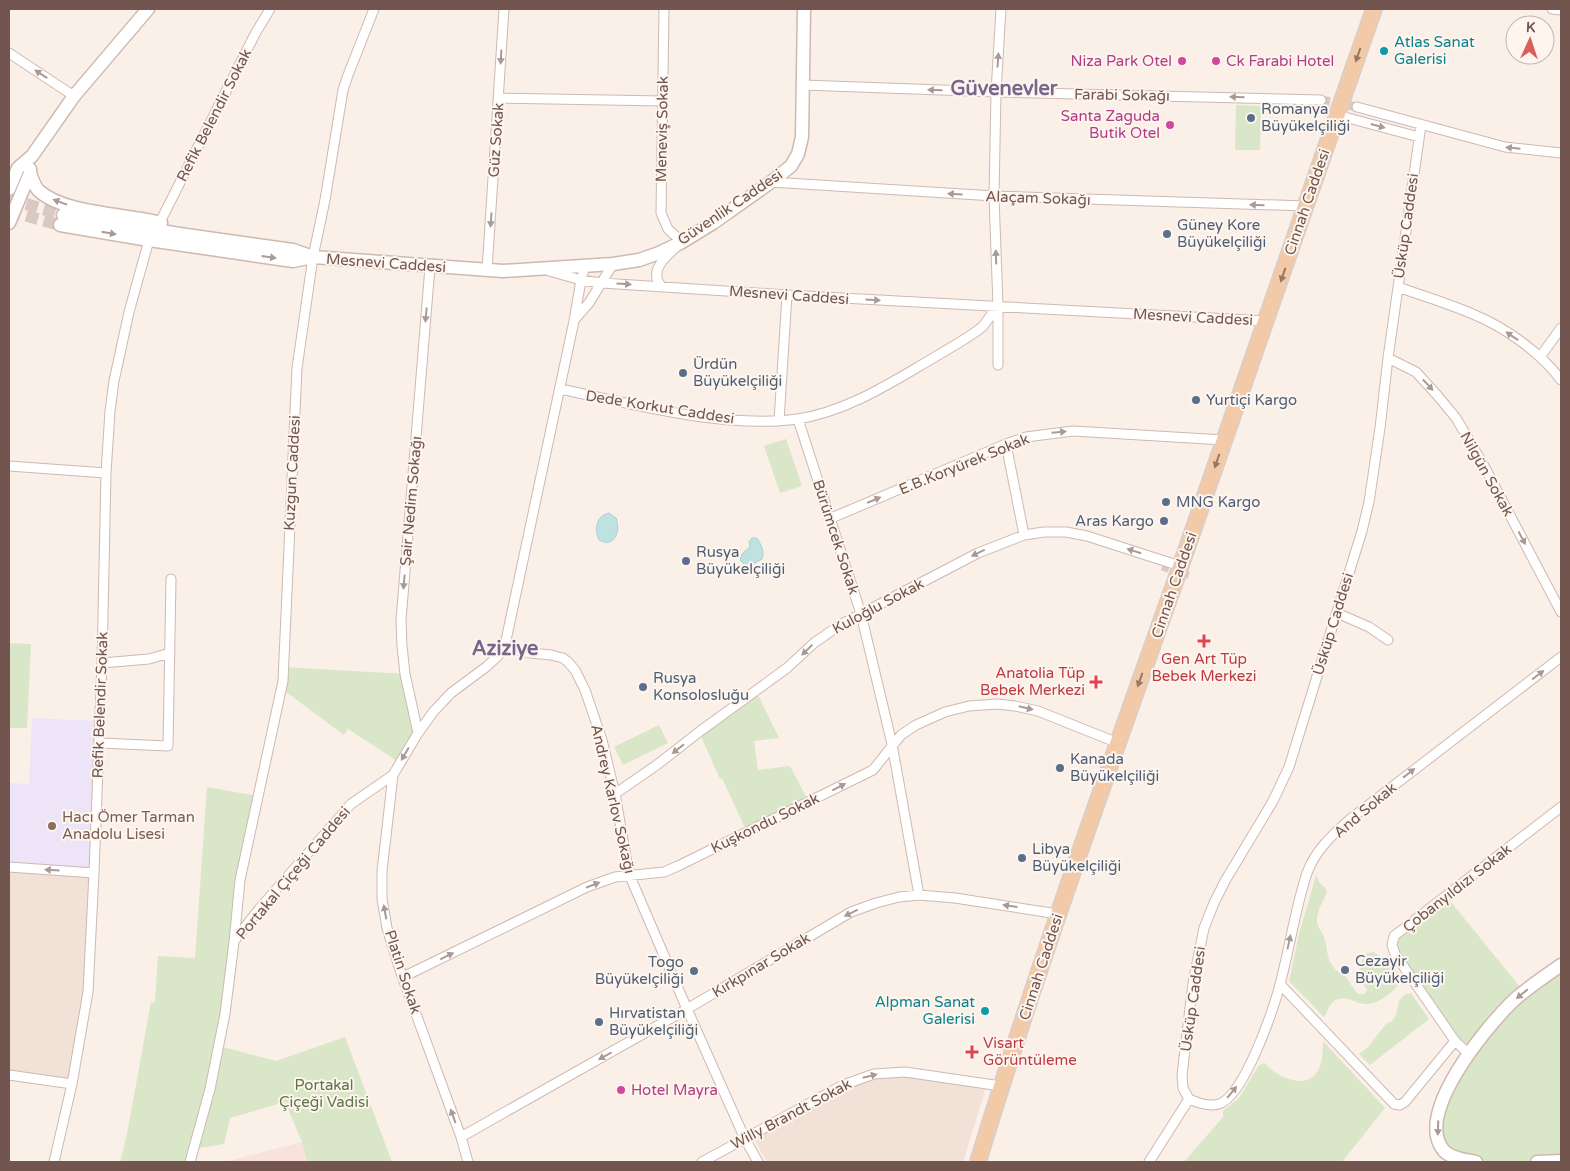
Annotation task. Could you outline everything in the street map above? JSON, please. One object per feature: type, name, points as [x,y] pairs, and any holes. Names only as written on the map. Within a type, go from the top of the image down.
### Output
[{"type":"main road","points":[[9,189],[18,168],[32,156],[74,96],[148,9]]},
{"type":"main road","name":"Güvenlik Caddesi","points":[[542,269],[613,264],[639,260],[659,253],[682,242],[713,223],[771,182],[790,166],[798,154],[802,137],[804,9]]},
{"type":"main road","name":"Cinnah Caddesi","points":[[978,1162],[1058,914],[1267,320],[1374,9]]},
{"type":"main road","points":[[11,218],[30,173],[32,156]]},
{"type":"main road","points":[[30,173],[37,188],[54,200],[90,210],[160,222],[186,235]]},
{"type":"main road","name":"Mesnevi Caddesi","points":[[313,257],[293,250],[62,220],[147,245],[293,260],[313,257],[487,270],[542,269]]},
{"type":"main road","points":[[1476,1162],[1454,1157],[1445,1152],[1437,1136],[1436,1127],[1444,1096],[1452,1078],[1468,1054],[1510,1004],[1561,965]]},
{"type":"main road","points":[[1537,1162],[1561,1161]]},
{"type":"street","name":"Refik Belendir Sokak","points":[[160,222],[254,34],[270,9]]},
{"type":"street","name":"Kuzgun Caddesi","points":[[234,942],[240,880],[283,681],[297,368],[313,257],[344,90],[374,9]]},
{"type":"street","name":"Güz Sokak","points":[[487,270],[504,9]]},
{"type":"street","name":"Meneviş Sokak","points":[[664,9],[661,213],[668,229],[682,242]]},
{"type":"street","points":[[998,365],[994,196],[996,92],[1001,9]]},
{"type":"street","points":[[1552,9],[1561,10]]},
{"type":"street","points":[[9,53],[74,96]]},
{"type":"street","name":"Farabi Sokağı","points":[[803,85],[1321,100]]},
{"type":"street","points":[[499,98],[663,101]]},
{"type":"street","points":[[1357,107],[1505,147],[1561,153]]},
{"type":"street","points":[[1337,115],[1419,137]]},
{"type":"street","name":"Üsküp Caddesi","points":[[1189,1099],[1183,1088],[1182,1075],[1193,984],[1204,928],[1225,881],[1273,802],[1289,767],[1362,531],[1369,502],[1421,125]]},
{"type":"street","name":"Alaçam Sokağı","points":[[771,182],[994,196],[1306,206]]},
{"type":"street","points":[[661,286],[656,276],[658,268],[682,242]]},
{"type":"street","name":"Refik Belendir Sokak","points":[[54,1162],[72,1084],[88,992],[102,663],[108,428],[114,381],[129,312],[147,245]]},
{"type":"street","points":[[574,321],[589,303],[613,264]]},
{"type":"street","points":[[505,644],[585,266]]},
{"type":"street","name":"Şair Nedim Sokağı","points":[[418,733],[405,674],[401,620],[430,267]]},
{"type":"street","name":"Mesnevi Caddesi","points":[[542,269],[581,280],[602,283],[787,295],[1267,320]]},
{"type":"street","points":[[1398,287],[1476,315],[1511,335],[1540,357],[1561,380]]},
{"type":"street","points":[[780,421],[787,295]]},
{"type":"street","name":"Dede Korkut Caddesi","points":[[560,389],[704,416],[744,420],[780,421],[798,419],[840,407],[866,396],[897,379],[977,332],[998,306]]},
{"type":"street","points":[[1540,357],[1561,328]]},
{"type":"street","name":"Nilgün Sokak","points":[[1388,358],[1416,372],[1456,418],[1483,464],[1561,612]]},
{"type":"street","name":"Bürümcek Sokak","points":[[798,419],[861,614],[892,744],[919,895]]},
{"type":"street","name":"E.B.Koryürek Sokak","points":[[829,519],[1026,436],[1073,431],[1224,440]]},
{"type":"street","points":[[1006,444],[1024,535]]},
{"type":"street","points":[[9,466],[106,473]]},
{"type":"street","name":"Kuloğlu Sokak","points":[[615,794],[787,668],[823,636],[978,553],[1024,535],[1044,532],[1066,532],[1087,536],[1180,566]]},
{"type":"street","points":[[99,743],[168,746],[171,579]]},
{"type":"street","points":[[1337,613],[1369,627],[1388,640]]},
{"type":"street","name":"Portakal Çiçeği Caddesi","points":[[190,1162],[212,1081],[225,1014],[234,942],[260,908],[351,804],[393,775],[418,733],[434,711],[451,693],[497,657],[505,644]]},
{"type":"street","name":"Andrey Karlov Sokağı","points":[[505,644],[517,650],[563,658],[575,670],[585,690],[602,740],[615,794],[629,874],[745,1139],[758,1162]]},
{"type":"street","points":[[102,663],[149,659],[170,653]]},
{"type":"street","name":"And Sokak","points":[[1189,1099],[1208,1105],[1220,1104],[1233,1092],[1251,1063],[1269,1019],[1280,984],[1291,934],[1308,873],[1319,851],[1336,832],[1458,735],[1561,657]]},
{"type":"street","name":"Kuşkondu Sokak","points":[[403,977],[587,887],[629,874],[664,872],[809,802],[874,770],[892,744],[901,735],[916,724],[945,712],[969,706],[997,704],[1015,706],[1038,711],[1118,743]]},
{"type":"street","name":"Platin Sokak","points":[[393,775],[384,846],[382,900],[388,928],[403,977],[468,1162]]},
{"type":"street","name":"Çobanyıldızı Sokak","points":[[1468,1054],[1454,1041],[1396,954],[1392,945],[1394,936],[1561,807]]},
{"type":"street","points":[[9,867],[94,873]]},
{"type":"street","name":"Kırkpınar Sokak","points":[[460,1137],[687,1009],[851,912],[899,897],[919,895],[955,898],[1058,914]]},
{"type":"street","points":[[1280,984],[1394,1104],[1400,1105],[1405,1102],[1454,1041]]},
{"type":"street","name":"Willy Brandt Sokak","points":[[702,1162],[843,1085],[874,1074],[905,1072],[1001,1086]]},
{"type":"street","points":[[9,1076],[72,1084]]},
{"type":"street","points":[[1149,1162],[1189,1099]]},
{"type":"shaded area","name":"Hacı Ömer Tarman Anadolu Lisesi","points":[[32,718],[99,721],[94,873],[9,867],[9,783],[29,784]]},
{"type":"shaded area","points":[[9,867],[94,873],[88,992],[72,1084],[9,1075]]},
{"type":"shaded area","points":[[893,1075],[986,1087],[963,1162],[767,1162],[754,1139],[809,1106],[845,1089],[866,1080]]},
{"type":"shaded area","points":[[302,1142],[307,1162],[225,1162]]},
{"type":"green space","points":[[1236,105],[1261,106],[1260,150],[1235,150]]},
{"type":"green space","points":[[786,439],[802,486],[780,493],[764,446]]},
{"type":"green space","points":[[9,643],[31,644],[27,728],[9,728]]},
{"type":"green space","points":[[283,667],[405,674],[418,733],[400,763],[348,729],[344,735],[282,689]]},
{"type":"green space","points":[[756,691],[779,738],[754,741],[758,770],[790,766],[809,802],[747,832],[699,732]]},
{"type":"green space","points":[[659,725],[668,743],[623,765],[614,747]]},
{"type":"green space","name":"Portakal Çiçeği Vadisi","points":[[207,787],[257,796],[219,1046],[276,1061],[345,1037],[392,1162],[307,1162],[302,1142],[285,1102],[230,1118],[224,1144],[194,1149],[190,1162],[120,1162],[127,1134],[151,1002],[155,1003],[158,956],[195,958]]},
{"type":"green space","points":[[1316,875],[1319,882],[1327,890],[1317,918],[1329,958],[1335,969],[1347,978],[1358,994],[1365,994],[1367,989],[1361,980],[1360,968],[1365,954],[1373,952],[1390,962],[1402,980],[1396,988],[1373,1003],[1364,1004],[1343,998],[1338,999],[1331,1004],[1324,1017],[1289,981],[1299,934]]},
{"type":"green space","points":[[1446,896],[1524,992],[1561,965],[1561,1162],[1476,1162],[1454,1157],[1437,1127],[1468,1054],[1395,954],[1394,936]]},
{"type":"green space","points":[[1411,993],[1429,1019],[1370,1065],[1359,1054],[1368,1047],[1386,1024],[1392,1021],[1396,1015],[1399,1001],[1404,995]]},
{"type":"green space","points":[[1323,1041],[1385,1108],[1342,1162],[1184,1162],[1223,1117],[1223,1111],[1239,1098],[1259,1065],[1265,1063],[1277,1074],[1292,1080],[1301,1081],[1309,1079],[1318,1071],[1321,1064]]},
{"type":"water","points":[[609,513],[616,518],[618,528],[613,540],[605,542],[599,540],[597,524],[601,517]]},
{"type":"water","points":[[752,538],[757,538],[762,548],[763,556],[762,559],[755,563],[745,565],[740,560],[742,554],[750,547],[749,542]]},
{"type":"tunnel","points":[[1321,100],[1357,107]]},
{"type":"tunnel","points":[[9,199],[63,215]]},
{"type":"tunnel","points":[[9,211],[60,225]]},
{"type":"tunnel","points":[[1162,567],[1191,576]]},
{"type":"place","name":"Atlas Sanat Galerisi","points":[[1384,51]]},
{"type":"place","name":"Niza Park Otel","points":[[1182,61]]},
{"type":"place","name":"Ck Farabi Hotel","points":[[1216,61]]},
{"type":"place","name":"Romanya Büyükelçiliği","points":[[1251,118]]},
{"type":"place","name":"Santa Zaguda Butik Otel","points":[[1170,125]]},
{"type":"place","name":"Güney Kore Büyükelçiliği","points":[[1167,234]]},
{"type":"place","name":"Ürdün Büyükelçiliği","points":[[683,373]]},
{"type":"place","name":"Yurtiçi Kargo","points":[[1196,400]]},
{"type":"place","name":"MNG Kargo","points":[[1166,502]]},
{"type":"place","name":"Aras Kargo","points":[[1164,521]]},
{"type":"place","name":"Rusya Büyükelçiliği","points":[[686,561]]},
{"type":"place","name":"Gen Art Tüp Bebek Merkezi","points":[[1204,641]]},
{"type":"place","name":"Anatolia Tüp Bebek Merkezi","points":[[1096,682]]},
{"type":"place","name":"Rusya Konsolosluğu","points":[[643,687]]},
{"type":"place","name":"Kanada Büyükelçiliği","points":[[1060,768]]},
{"type":"place","name":"Hacı Ömer Tarman Anadolu Lisesi","points":[[52,826]]},
{"type":"place","name":"Libya Büyükelçiliği","points":[[1022,858]]},
{"type":"place","name":"Cezayir Büyükelçiliği","points":[[1345,970]]},
{"type":"place","name":"Togo Büyükelçiliği","points":[[694,971]]},
{"type":"place","name":"Alpman Sanat Galerisi","points":[[985,1011]]},
{"type":"place","name":"Hırvatistan Büyükelçiliği","points":[[599,1022]]},
{"type":"place","name":"Visart Görüntüleme","points":[[972,1052]]},
{"type":"place","name":"Hotel Mayra","points":[[621,1090]]},
{"type":"district","name":"Güvenevler","points":[[1004,89]]},
{"type":"district","name":"Aziziye","points":[[505,649]]}]
